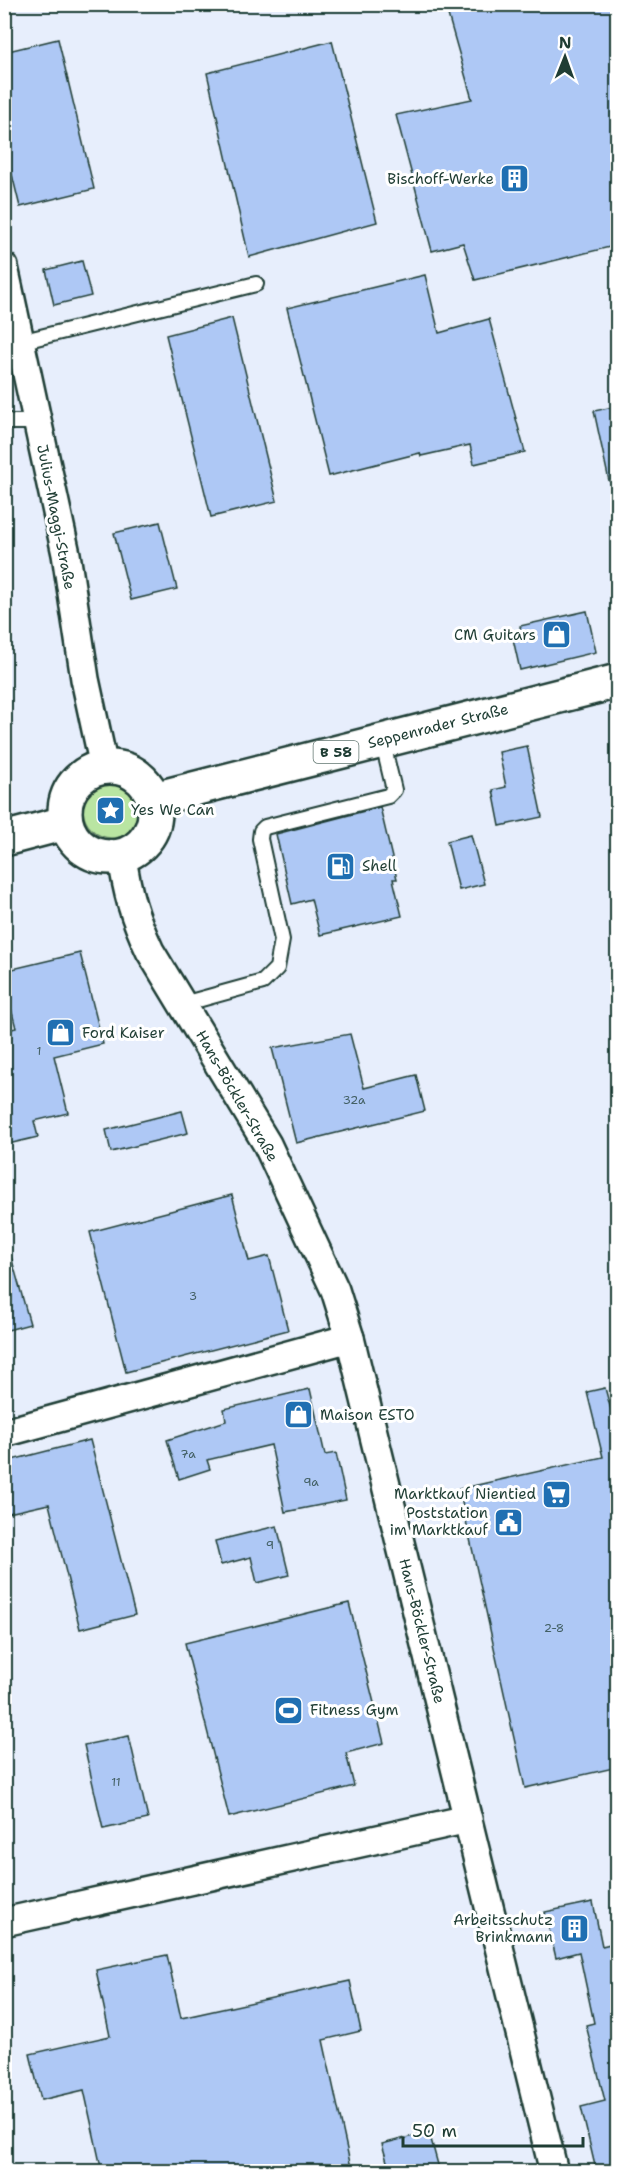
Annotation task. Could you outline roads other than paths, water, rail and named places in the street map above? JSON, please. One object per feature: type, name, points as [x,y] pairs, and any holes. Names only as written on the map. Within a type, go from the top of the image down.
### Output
[{"type":"main road","name":"Seppenrader Straße","points":[[154,800],[618,681]]},
{"type":"main road","points":[[104,766],[120,767],[135,773],[147,784],[154,800],[156,818],[150,835],[138,848],[122,856],[103,857],[86,850],[73,838],[65,823],[66,802],[73,786],[86,773],[104,766]]},
{"type":"main road","points":[[4,839],[65,823]]},
{"type":"street","name":"Julius-Maggi-Straße","points":[[4,267],[66,554],[85,679],[104,766]]},
{"type":"street","name":"Hans-Böckler-Straße","points":[[122,856],[127,892],[136,921],[150,951],[267,1144],[335,1290],[350,1338],[554,2172]]},
{"type":"street","points":[[4,1433],[350,1338]]},
{"type":"street","points":[[4,1922],[468,1819]]},
{"type":"lane","points":[[20,342],[256,284]]},
{"type":"lane","points":[[4,419],[11,422],[37,422]]},
{"type":"lane","points":[[183,1004],[262,982],[277,968],[282,940],[260,838],[261,831],[265,827],[388,796],[394,790],[382,740]]},
{"type":"place","name":"Bischoff-Werke","points":[[515,179]]},
{"type":"place","name":"CM Guitars","points":[[557,635]]},
{"type":"place","name":"Yes We Can","points":[[110,810]]},
{"type":"place","name":"Shell","points":[[341,866]]},
{"type":"place","name":"Ford Kaiser","points":[[61,1033]]},
{"type":"place","name":"Maison ESTO","points":[[299,1415]]},
{"type":"place","name":"Marktkauf Nientied","points":[[557,1494]]},
{"type":"place","name":"Poststation im Marktkauf","points":[[509,1522]]},
{"type":"place","name":"Fitness Gym","points":[[289,1710]]},
{"type":"place","name":"Arbeitsschutz Brinkmann","points":[[574,1929]]}]
